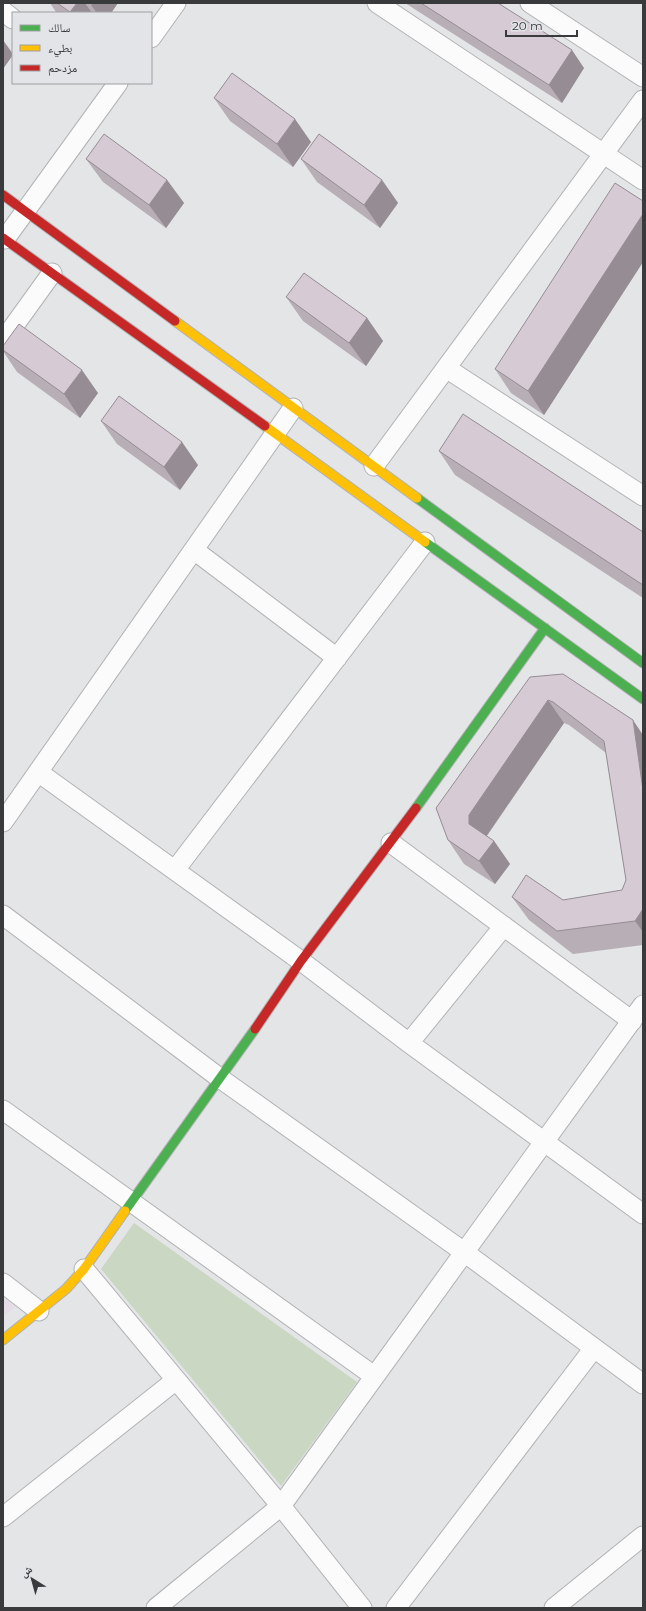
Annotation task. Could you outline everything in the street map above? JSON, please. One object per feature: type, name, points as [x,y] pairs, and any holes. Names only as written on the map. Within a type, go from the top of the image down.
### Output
[{"type":"street","points":[[152,37],[176,3]]},
{"type":"street","points":[[377,3],[603,155],[643,180]]},
{"type":"street","points":[[530,3],[643,77]]},
{"type":"street","points":[[3,11],[12,18]]},
{"type":"street","points":[[111,86],[25,212],[4,238],[643,699]]},
{"type":"street","points":[[374,466],[643,100]]},
{"type":"street","points":[[3,195],[643,663]]},
{"type":"street","points":[[3,341],[52,273]]},
{"type":"street","points":[[446,368],[643,496]]},
{"type":"street","points":[[3,822],[293,408]]},
{"type":"street","points":[[175,870],[425,542]]},
{"type":"street","points":[[194,550],[337,658]]},
{"type":"street","points":[[3,1340],[66,1289],[84,1269],[221,1079],[301,961],[391,843],[545,628]]},
{"type":"street","points":[[38,772],[301,961],[409,1043],[643,1214]]},
{"type":"street","points":[[391,843],[632,1021]]},
{"type":"street","points":[[3,915],[221,1079],[464,1252],[643,1384]]},
{"type":"street","points":[[409,1043],[504,926]]},
{"type":"street","points":[[163,1606],[281,1506],[643,1005]]},
{"type":"street","points":[[3,1110],[374,1376]]},
{"type":"street","points":[[84,1269],[281,1506],[362,1608]]},
{"type":"street","points":[[3,1283],[39,1311]]},
{"type":"street","points":[[396,1608],[594,1348]]},
{"type":"street","points":[[3,1517],[176,1380]]},
{"type":"street","points":[[554,1608],[643,1536]]},
{"type":"shaded area","points":[[3,1298],[16,1307],[3,1316]]},
{"type":"green space","points":[[134,1223],[357,1382],[281,1486],[101,1269]]},
{"type":"building","points":[[57,3],[77,3],[70,12]]},
{"type":"building","points":[[421,3],[498,3],[572,50],[549,85]]},
{"type":"building","points":[[232,73],[295,119],[277,144],[214,98]]},
{"type":"building","points":[[104,134],[167,180],[149,205],[86,159]]},
{"type":"building","points":[[319,134],[382,180],[364,205],[301,159]]},
{"type":"building","points":[[615,183],[643,201],[643,214],[528,391],[495,369]]},
{"type":"building","points":[[304,273],[367,318],[349,343],[286,297]]},
{"type":"building","points":[[19,324],[82,370],[64,394],[3,350],[3,346]]},
{"type":"building","points":[[119,396],[182,442],[164,467],[101,421]]},
{"type":"building","points":[[463,414],[643,532],[643,585],[439,451]]},
{"type":"building","points":[[563,674],[633,720],[643,790],[643,909],[635,921],[557,931],[512,897],[526,875],[563,900],[622,890],[626,880],[604,741],[553,702],[548,700],[469,815],[469,824],[494,841],[479,861],[448,840],[436,808],[530,677]]},
{"type":"traffic: fast","points":[[417,498],[643,663]]},
{"type":"traffic: fast","points":[[425,542],[643,699]]},
{"type":"traffic: fast","points":[[416,808],[545,628]]},
{"type":"traffic: fast","points":[[125,1211],[255,1029]]},
{"type":"traffic: slow","points":[[175,321],[417,498]]},
{"type":"traffic: slow","points":[[265,426],[425,542]]},
{"type":"traffic: slow","points":[[3,1340],[66,1289],[84,1269],[125,1211]]},
{"type":"traffic: jam","points":[[3,195],[175,321]]},
{"type":"traffic: jam","points":[[3,238],[265,426]]},
{"type":"traffic: jam","points":[[255,1029],[301,961],[416,808]]}]
